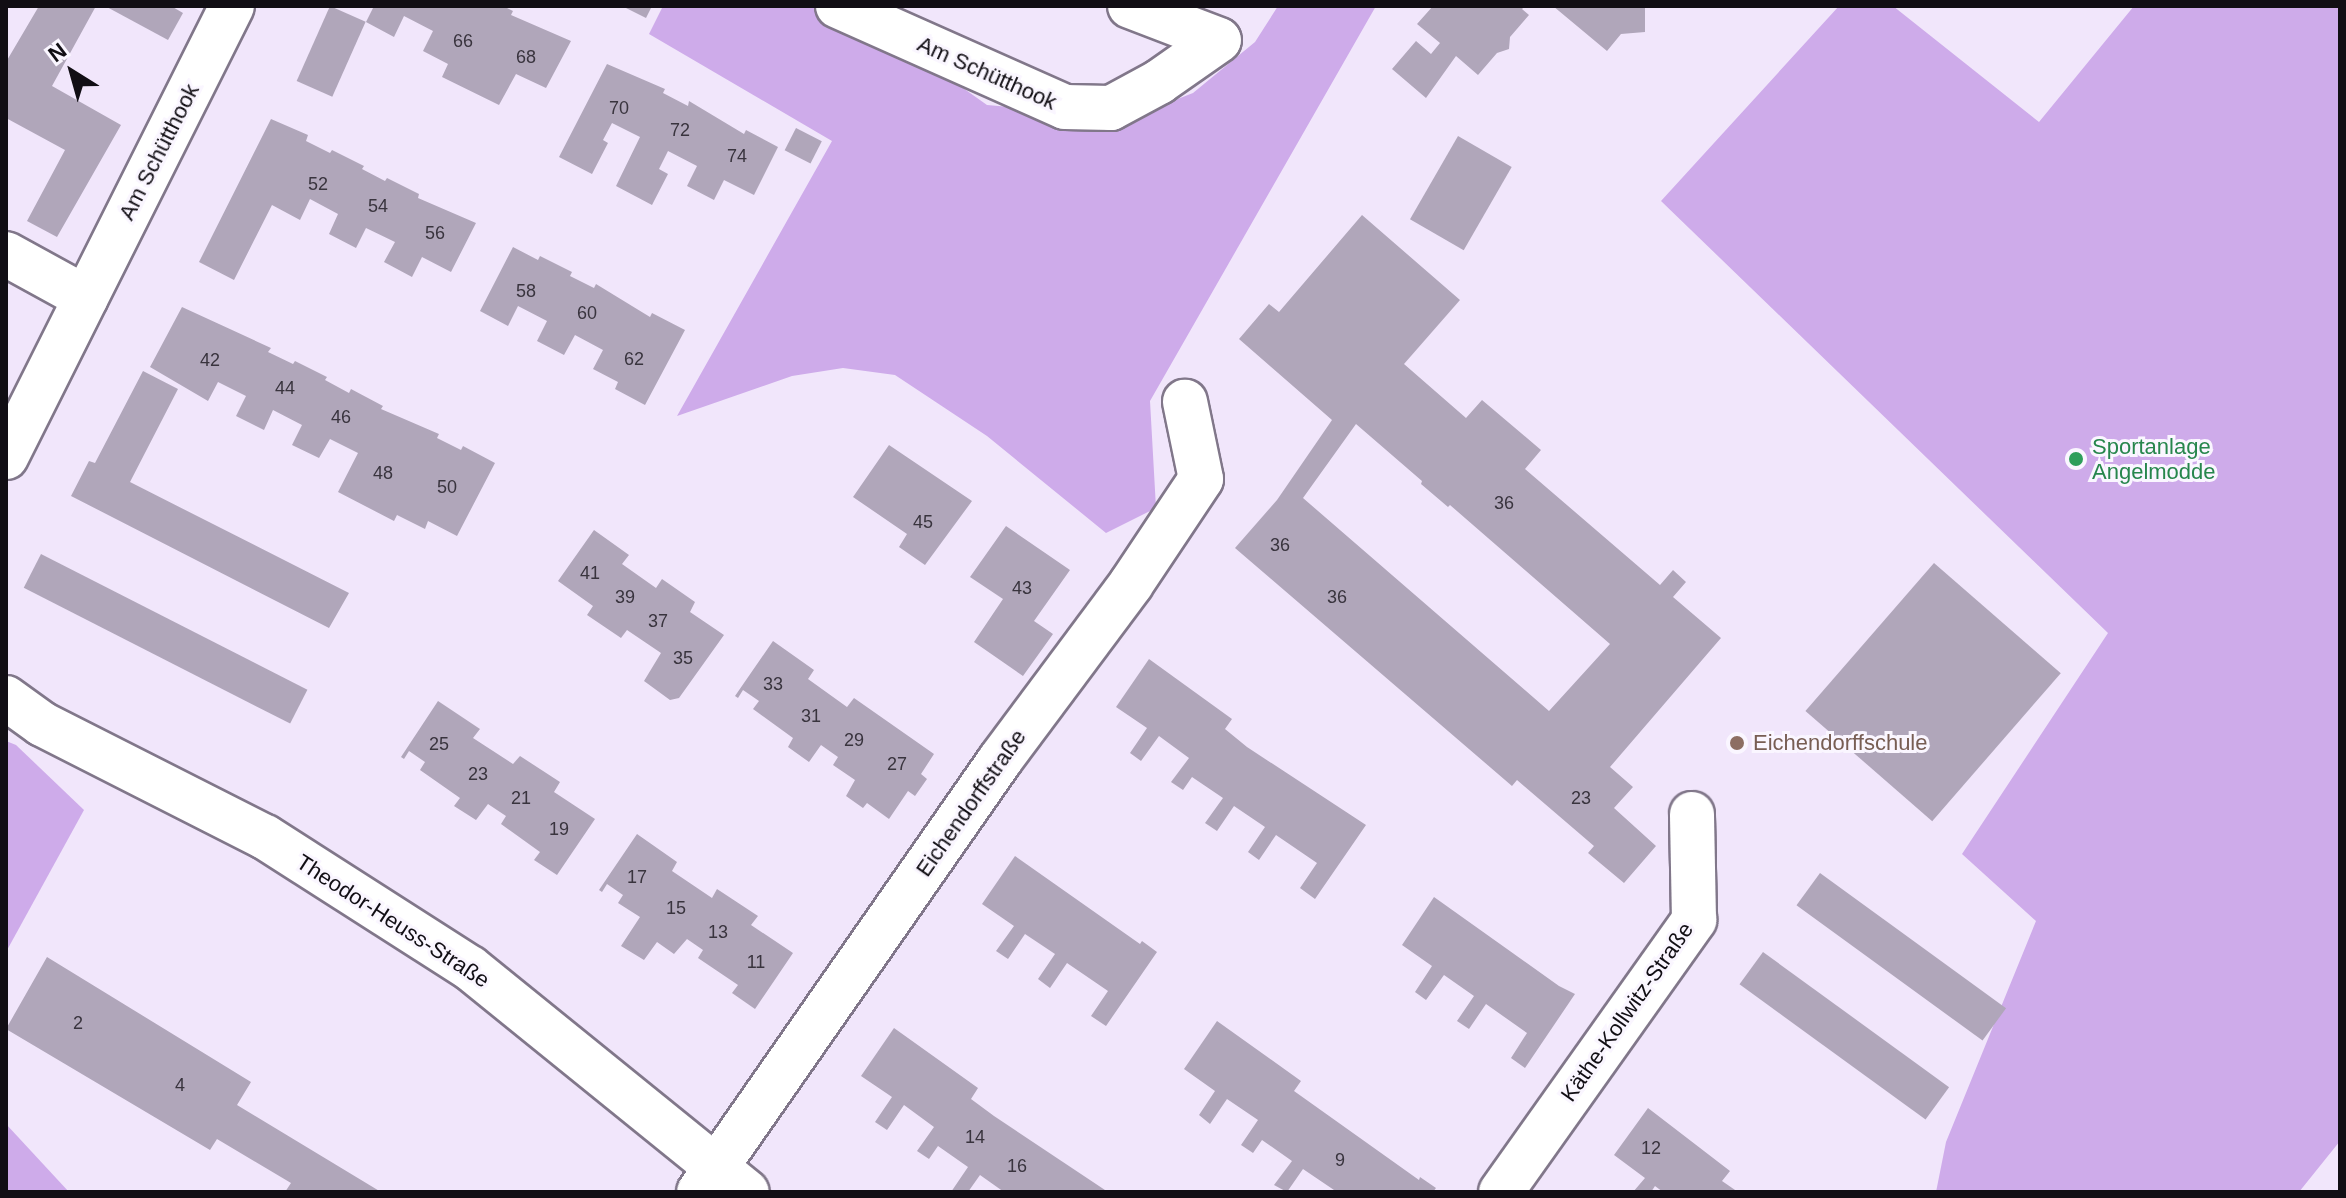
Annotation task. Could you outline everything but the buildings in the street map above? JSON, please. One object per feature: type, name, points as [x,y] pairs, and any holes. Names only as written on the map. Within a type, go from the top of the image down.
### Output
[{"type":"street","name":"Am Schütthook","points":[[6,457],[232,6]]},
{"type":"street","name":"Am Schütthook","points":[[838,6],[1065,107],[1111,108],[1159,82],[1219,40],[1130,6]]},
{"type":"street","points":[[6,254],[86,298]]},
{"type":"street","name":"Eichendorffstraße","points":[[721,1183],[1000,760],[1131,584],[1201,479],[1185,402]]},
{"type":"street","name":"Theodor-Heuss-Straße","points":[[6,698],[42,724],[265,837],[470,968],[721,1183]]},
{"type":"street","name":"Käthe-Kollwitz-Straße","points":[[1501,1192],[1694,920],[1692,814]]},
{"type":"shaded area","points":[[663,6],[847,6],[987,105],[1129,118],[1193,93],[1255,42],[1278,6],[1376,6],[1150,401],[1156,508],[1106,533],[987,436],[895,375],[843,368],[792,376],[677,416],[832,141],[649,34]]},
{"type":"shaded area","points":[[1839,6],[1893,6],[2039,122],[2134,6],[2340,6],[2340,1141],[2299,1192],[1936,1192],[1946,1142],[2036,921],[1962,854],[2108,633],[1661,201]]},
{"type":"shaded area","points":[[6,741],[16,745],[84,810],[6,952]]},
{"type":"shaded area","points":[[6,1124],[69,1192],[6,1192]]},
{"type":"place","name":"Sportanlage Angelmodde","points":[[2076,459]]},
{"type":"place","name":"Eichendorffschule","points":[[1737,743]]}]
